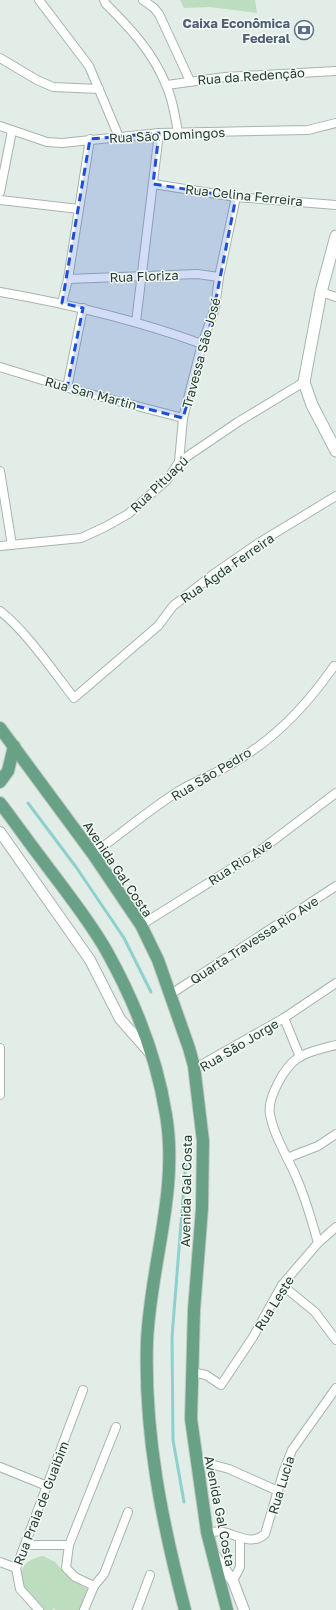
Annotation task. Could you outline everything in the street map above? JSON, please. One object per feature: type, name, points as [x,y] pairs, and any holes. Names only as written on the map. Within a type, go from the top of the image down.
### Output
[{"type":"main road","points":[[336,236],[321,292],[304,382],[312,404],[336,451]]},
{"type":"main road","name":"Avenida Gal Costa","points":[[0,728],[93,854],[141,925],[158,960],[190,1048],[203,1141],[202,1208],[194,1310],[190,1406],[196,1460],[207,1532],[227,1610]]},
{"type":"main road","points":[[0,782],[8,771],[14,746]]},
{"type":"main road","name":"Avenida Gal Costa","points":[[0,802],[72,900],[105,949],[136,1010],[151,1054],[166,1116],[169,1147],[169,1178],[159,1251],[151,1295],[147,1342],[151,1447],[169,1547],[185,1610]]},
{"type":"street","points":[[39,0],[82,55],[99,89],[119,137]]},
{"type":"street","points":[[143,0],[154,8],[159,14],[190,81]]},
{"type":"street","points":[[105,2],[133,31],[145,47],[167,85],[178,132]]},
{"type":"street","points":[[0,58],[37,80],[53,87],[99,89]]},
{"type":"street","name":"Rua da Redenção","points":[[167,85],[225,76],[336,70]]},
{"type":"street","name":"Rua São Domingos","points":[[0,126],[47,142],[62,143],[159,133],[308,130],[336,123]]},
{"type":"street","points":[[0,192],[12,131]]},
{"type":"street","points":[[136,322],[159,133]]},
{"type":"street","points":[[62,303],[68,279],[90,139]]},
{"type":"street","name":"Rua Celina Ferreira","points":[[152,184],[236,197],[336,205]]},
{"type":"street","name":"Travessa São José","points":[[179,462],[183,418],[202,344],[215,308],[219,277],[236,197]]},
{"type":"street","points":[[0,200],[79,209]]},
{"type":"street","name":"Rua Floriza","points":[[68,279],[197,274],[219,277]]},
{"type":"street","points":[[0,292],[83,308],[136,322],[202,344]]},
{"type":"street","points":[[321,292],[336,297]]},
{"type":"street","points":[[67,388],[83,308]]},
{"type":"street","name":"Rua San Martin","points":[[0,368],[67,388],[183,418]]},
{"type":"street","name":"Rua Pituaçú","points":[[0,546],[81,538],[105,528],[128,514],[167,480],[179,462],[238,422],[304,382]]},
{"type":"street","points":[[0,471],[12,545]]},
{"type":"street","name":"Rua Ágda Ferreira","points":[[0,611],[10,620],[46,662],[74,698],[158,626],[173,606],[257,544],[336,496]]},
{"type":"street","name":"Rua São Pedro","points":[[93,854],[182,789],[233,764],[265,740],[298,712],[318,689],[334,666]]},
{"type":"street","name":"Rua Rio Ave","points":[[141,925],[258,852],[336,794]]},
{"type":"street","points":[[0,832],[90,960],[120,1019],[151,1054]]},
{"type":"street","name":"Quarta Travessa Rio Ave","points":[[171,994],[336,886]]},
{"type":"street","name":"Rua São Jorge","points":[[194,1073],[199,1066],[284,1018],[336,983]]},
{"type":"street","name":"Rua São Jorge","points":[[284,1018],[300,1057]]},
{"type":"street","points":[[318,1243],[306,1201],[274,1130],[270,1112],[270,1102],[284,1074],[293,1062],[300,1057],[336,1045]]},
{"type":"street","points":[[0,1048],[0,1095]]},
{"type":"street","points":[[287,1158],[318,1146],[336,1134]]},
{"type":"street","name":"Rua Leste","points":[[192,1372],[206,1376],[221,1385],[253,1337],[282,1285],[318,1243],[336,1227]]},
{"type":"street","points":[[282,1285],[315,1312],[336,1340]]},
{"type":"street","name":"Rua Lucia","points":[[207,1532],[222,1532],[240,1538],[254,1540],[265,1534],[292,1450],[336,1388]]},
{"type":"street","name":"Rua Praia de Guaibim","points":[[39,1610],[20,1589],[16,1568],[83,1390]]},
{"type":"street","points":[[94,1586],[76,1577],[66,1568],[69,1545],[116,1427]]},
{"type":"street","points":[[196,1460],[229,1469],[278,1491]]},
{"type":"street","points":[[0,1467],[47,1486]]},
{"type":"street","points":[[84,1610],[94,1586],[104,1574],[128,1512]]},
{"type":"street","points":[[233,1582],[241,1562],[240,1538]]},
{"type":"street","points":[[25,1546],[69,1545]]},
{"type":"street","points":[[212,1552],[233,1582],[244,1610]]},
{"type":"street","points":[[0,1562],[16,1568]]},
{"type":"street","points":[[137,1610],[150,1575]]},
{"type":"highlighted area","points":[[159,133],[153,184],[236,197],[212,319],[183,418],[67,388],[83,308],[62,303],[90,139]]},
{"type":"green space","points":[[180,0],[255,0],[257,13],[210,7],[184,8]]},
{"type":"green space","points":[[43,1556],[55,1562],[71,1580],[87,1589],[79,1610],[56,1610],[54,1608],[52,1610],[43,1610],[30,1596],[22,1580],[21,1572],[24,1566],[31,1560]]},
{"type":"waterway","points":[[28,803],[76,867],[124,938],[151,992]]},
{"type":"waterway","points":[[184,1502],[173,1440],[172,1337],[186,1160]]},
{"type":"place","name":"Caixa Econômica Federal","points":[[304,30]]}]
